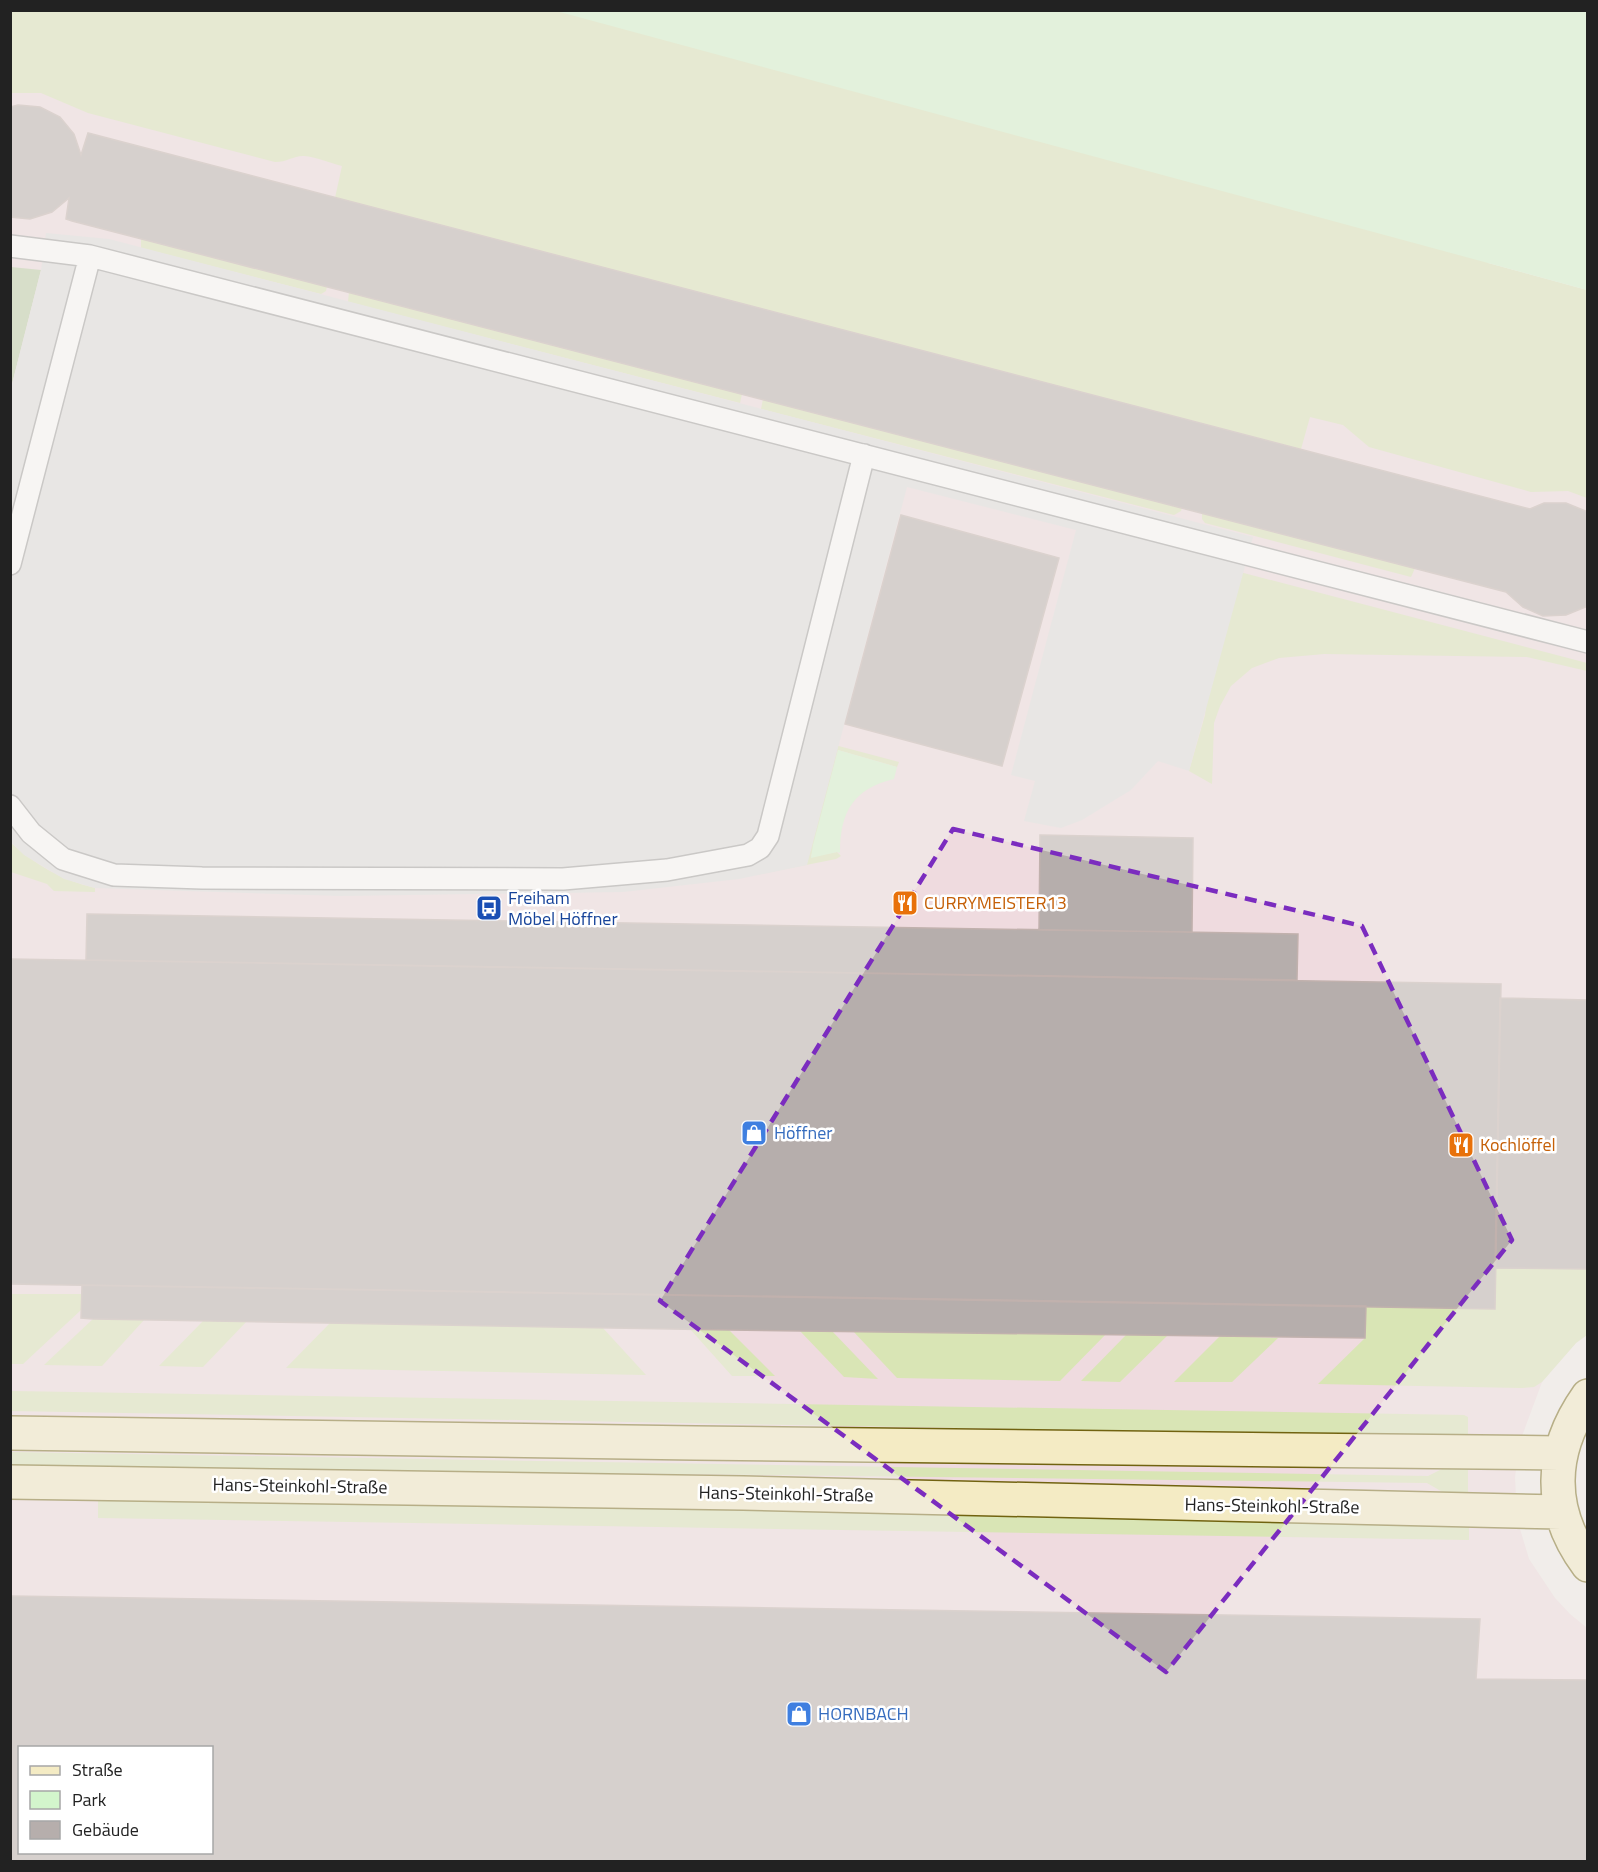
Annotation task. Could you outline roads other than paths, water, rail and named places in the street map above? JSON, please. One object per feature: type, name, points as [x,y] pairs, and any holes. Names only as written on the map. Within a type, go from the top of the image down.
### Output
[{"type":"main road","points":[[1587,1396],[1573,1417],[1559,1453],[1557,1483],[1561,1512],[1574,1546],[1587,1565]]},
{"type":"main road","points":[[10,1433],[1559,1453]]},
{"type":"main road","name":"Hans-Steinkohl-Straße","points":[[10,1482],[743,1493],[1561,1512]]},
{"type":"lane","points":[[10,246],[90,256],[1587,642]]},
{"type":"lane","points":[[10,564],[90,256]]},
{"type":"lane","points":[[10,806],[31,833],[63,859],[114,875],[202,879],[563,879],[667,870],[748,855],[760,848],[768,836],[864,455]]},
{"type":"place","name":"CURRYMEISTER13","points":[[905,903]]},
{"type":"place","name":"Freiham Möbel Höffner","points":[[489,908]]},
{"type":"place","name":"Höffner","points":[[754,1133]]},
{"type":"place","name":"Kochlöffel","points":[[1461,1145]]},
{"type":"place","name":"HORNBACH","points":[[799,1714]]}]
